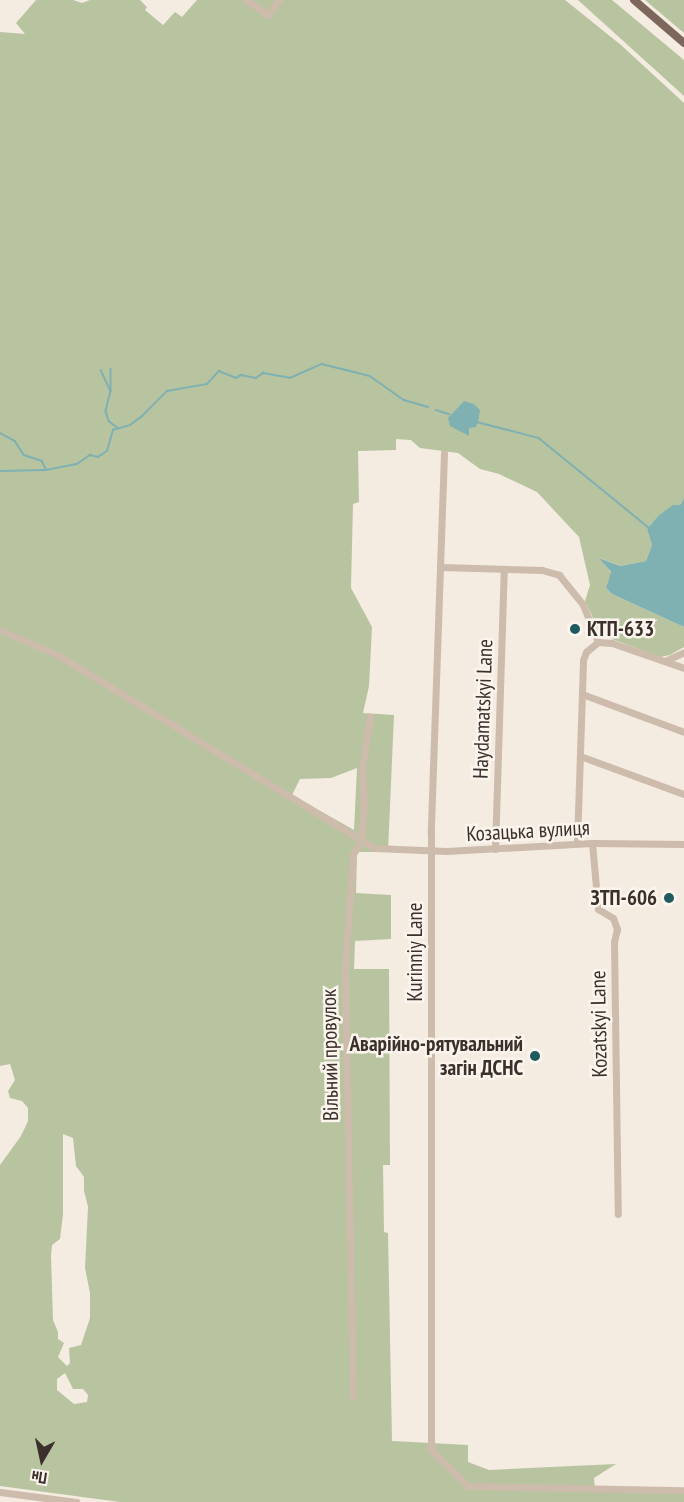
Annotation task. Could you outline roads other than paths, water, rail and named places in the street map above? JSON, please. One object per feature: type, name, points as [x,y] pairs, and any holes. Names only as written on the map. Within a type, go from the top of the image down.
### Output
[{"type":"main road","points":[[634,0],[684,43]]},
{"type":"street","points":[[246,0],[268,15],[279,0]]},
{"type":"street","name":"Kurinniy Lane","points":[[444,453],[432,850],[430,1404],[432,1452],[468,1486],[684,1490]]},
{"type":"street","points":[[440,567],[542,570],[559,575],[583,605],[598,642]]},
{"type":"street","name":"Haydamatskyi Lane","points":[[495,849],[504,569]]},
{"type":"street","points":[[0,630],[58,655],[361,842]]},
{"type":"street","points":[[577,843],[583,660],[586,652],[598,642],[612,643],[684,668]]},
{"type":"street","points":[[664,661],[684,652]]},
{"type":"street","points":[[582,694],[684,732]]},
{"type":"street","name":"Вільний провулок","points":[[353,1396],[345,968],[353,854],[361,842],[364,805],[363,769],[370,717]]},
{"type":"street","points":[[580,756],[684,794]]},
{"type":"street","name":"Козацька вулиця","points":[[361,842],[374,848],[432,850],[495,849],[577,843],[684,844]]},
{"type":"street","name":"Kozatskyi Lane","points":[[592,843],[598,909],[613,918],[617,929],[614,942],[618,1214]]},
{"type":"street","points":[[0,1492],[76,1502]]},
{"type":"water","points":[[464,401],[474,404],[480,410],[476,427],[469,428],[469,436],[450,426],[448,418]]},
{"type":"water","points":[[684,498],[684,627],[612,594],[606,588],[611,572],[599,558],[620,566],[646,561],[652,545],[647,529],[658,516],[673,505],[680,505]]},
{"type":"waterway","points":[[0,471],[46,470],[77,464],[90,455],[98,457],[107,451],[113,430],[130,425],[167,391],[207,384],[219,371],[236,378],[241,375],[256,378],[263,373],[290,378],[322,364],[370,376],[404,400],[428,407]]},
{"type":"waterway","points":[[111,369],[111,391],[106,411],[109,421],[118,428]]},
{"type":"waterway","points":[[101,370],[111,391]]},
{"type":"waterway","points":[[436,410],[449,414]]},
{"type":"waterway","points":[[477,422],[539,438],[648,527]]},
{"type":"waterway","points":[[0,433],[15,441],[24,455],[42,461],[46,469]]},
{"type":"place","name":"КТП-633","points":[[575,629]]},
{"type":"place","name":"ЗТП-606","points":[[669,898]]},
{"type":"place","name":"Аварійно-рятувальний загін ДСНС","points":[[535,1056]]}]
